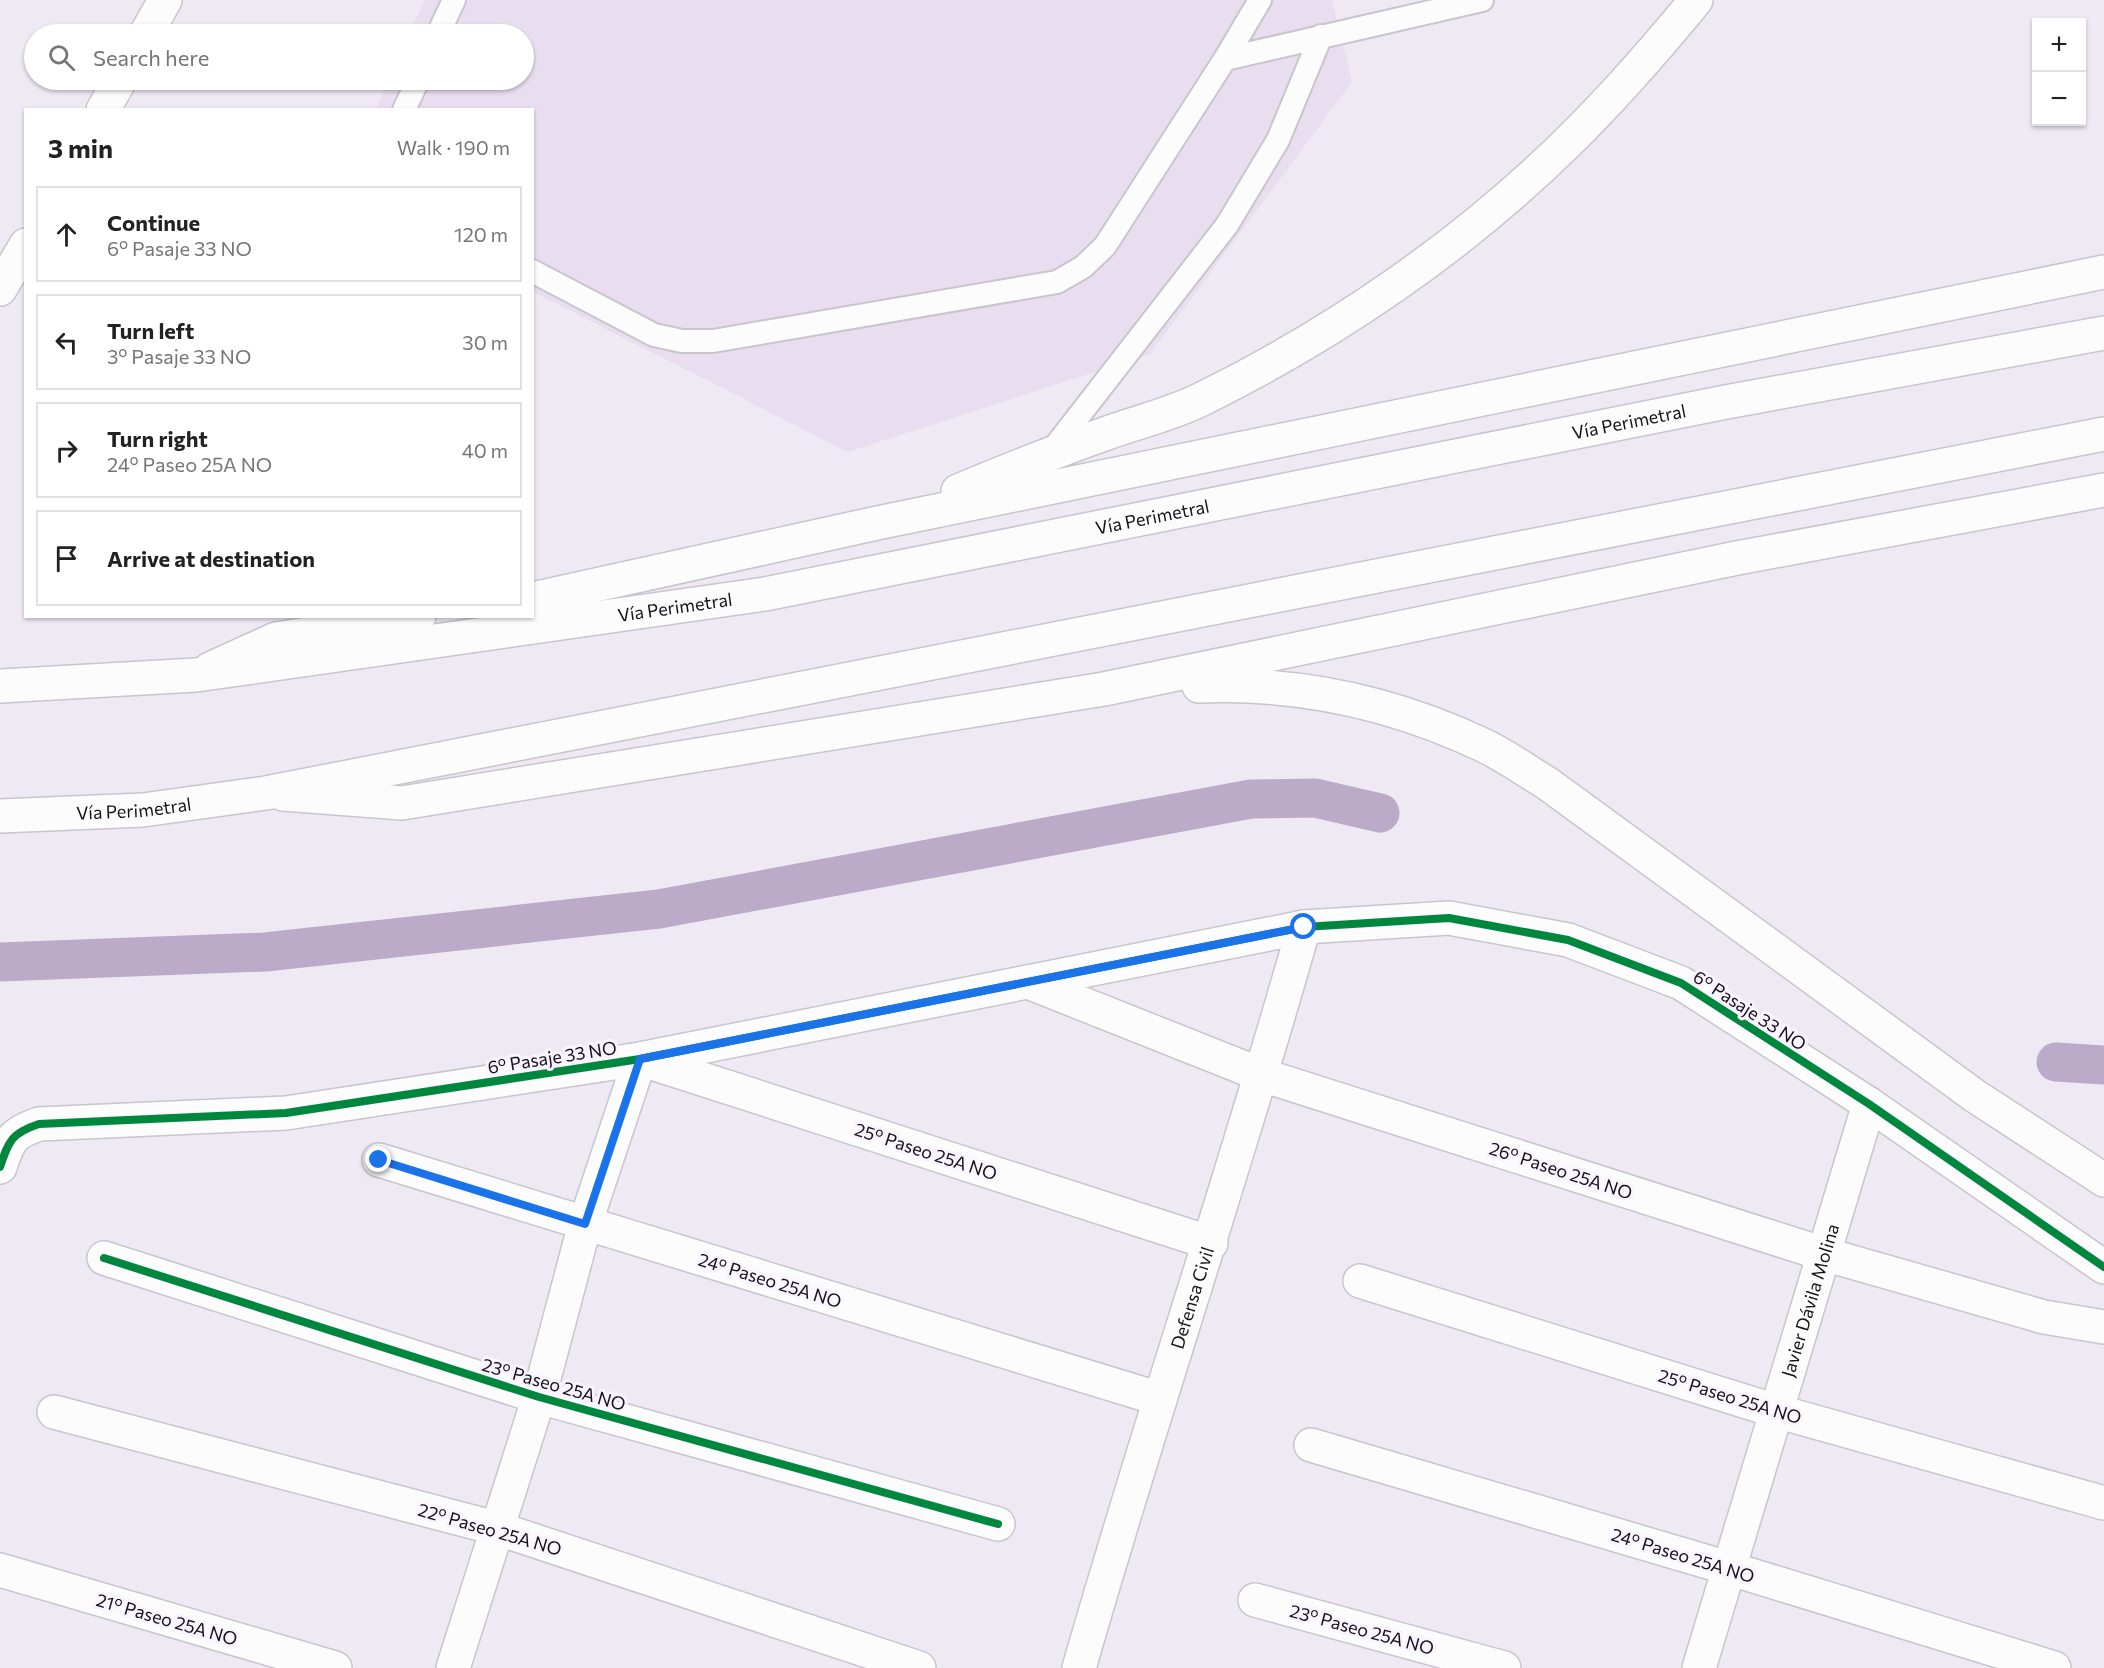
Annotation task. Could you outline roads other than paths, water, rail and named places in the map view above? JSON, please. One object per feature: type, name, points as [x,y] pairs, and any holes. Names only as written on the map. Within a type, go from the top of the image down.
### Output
[{"type":"main road","points":[[152,24],[165,0]]},
{"type":"main road","points":[[882,522],[1049,454],[1201,400],[1281,357],[1370,302],[1446,247],[1565,145],[1624,84],[1696,0]]},
{"type":"main road","points":[[104,108],[114,90]]},
{"type":"main road","points":[[0,290],[24,248]]},
{"type":"main road","name":"Vía Perimetral","points":[[534,599],[882,522],[2104,272]]},
{"type":"main road","name":"Vía Perimetral","points":[[0,686],[196,675],[765,594],[1714,404],[2104,333]]},
{"type":"main road","name":"Vía Perimetral","points":[[0,816],[143,810],[266,793],[2104,434]]},
{"type":"main road","name":"Vía Perimetral","points":[[266,793],[402,803],[1104,690],[1737,558],[2104,490]]},
{"type":"main road","name":"Vía Perimetral","points":[[196,675],[276,639],[407,618]]},
{"type":"main road","points":[[1104,690],[1247,684],[1318,692],[1418,718],[1486,747],[1548,784],[1975,1096],[2104,1180]]},
{"type":"main road","name":"6º Pasaje 33 NO","points":[[0,1167],[8,1143],[20,1130],[39,1124],[286,1113],[640,1059],[1304,927],[1449,918],[1568,940],[1681,983],[1869,1104],[2104,1267]]},
{"type":"main road","name":"Defensa Civil","points":[[1079,1668],[1160,1399],[1211,1243],[1304,927]]},
{"type":"main road","name":"26º Paseo 25A NO","points":[[1028,982],[1262,1075],[1824,1254],[2044,1317],[2104,1327]]},
{"type":"main road","points":[[453,1668],[500,1529],[539,1397],[585,1224],[640,1059]]},
{"type":"main road","name":"25º Paseo 25A NO","points":[[640,1059],[1211,1243]]},
{"type":"main road","name":"Javier Dávila Molina","points":[[1699,1668],[1869,1104]]},
{"type":"main road","name":"24º Paseo 25A NO","points":[[379,1160],[1160,1399]]},
{"type":"main road","name":"23º Paseo 25A NO","points":[[104,1258],[539,1397],[998,1524]]},
{"type":"main road","name":"25º Paseo 25A NO","points":[[1360,1281],[1776,1411],[2104,1503]]},
{"type":"main road","name":"22º Paseo 25A NO","points":[[54,1412],[500,1529],[919,1668]]},
{"type":"main road","name":"24º Paseo 25A NO","points":[[1311,1445],[1728,1568],[2054,1668]]},
{"type":"main road","name":"21º Paseo 25A NO","points":[[0,1570],[335,1668]]},
{"type":"main road","name":"23º Paseo 25A NO","points":[[1255,1600],[1504,1668]]},
{"type":"lane","points":[[443,24],[454,0]]},
{"type":"lane","points":[[534,272],[654,334],[682,341],[713,341],[1057,282],[1083,267],[1105,246],[1225,59],[1260,0]]},
{"type":"lane","points":[[1225,59],[1482,0]]},
{"type":"lane","points":[[1049,454],[1227,225],[1278,140],[1322,36]]},
{"type":"lane","points":[[405,108],[413,90]]},
{"type":"waterway","points":[[0,962],[265,952],[659,909],[1251,799],[1315,798],[1380,813]]},
{"type":"waterway","points":[[2056,1062],[2104,1065]]}]
